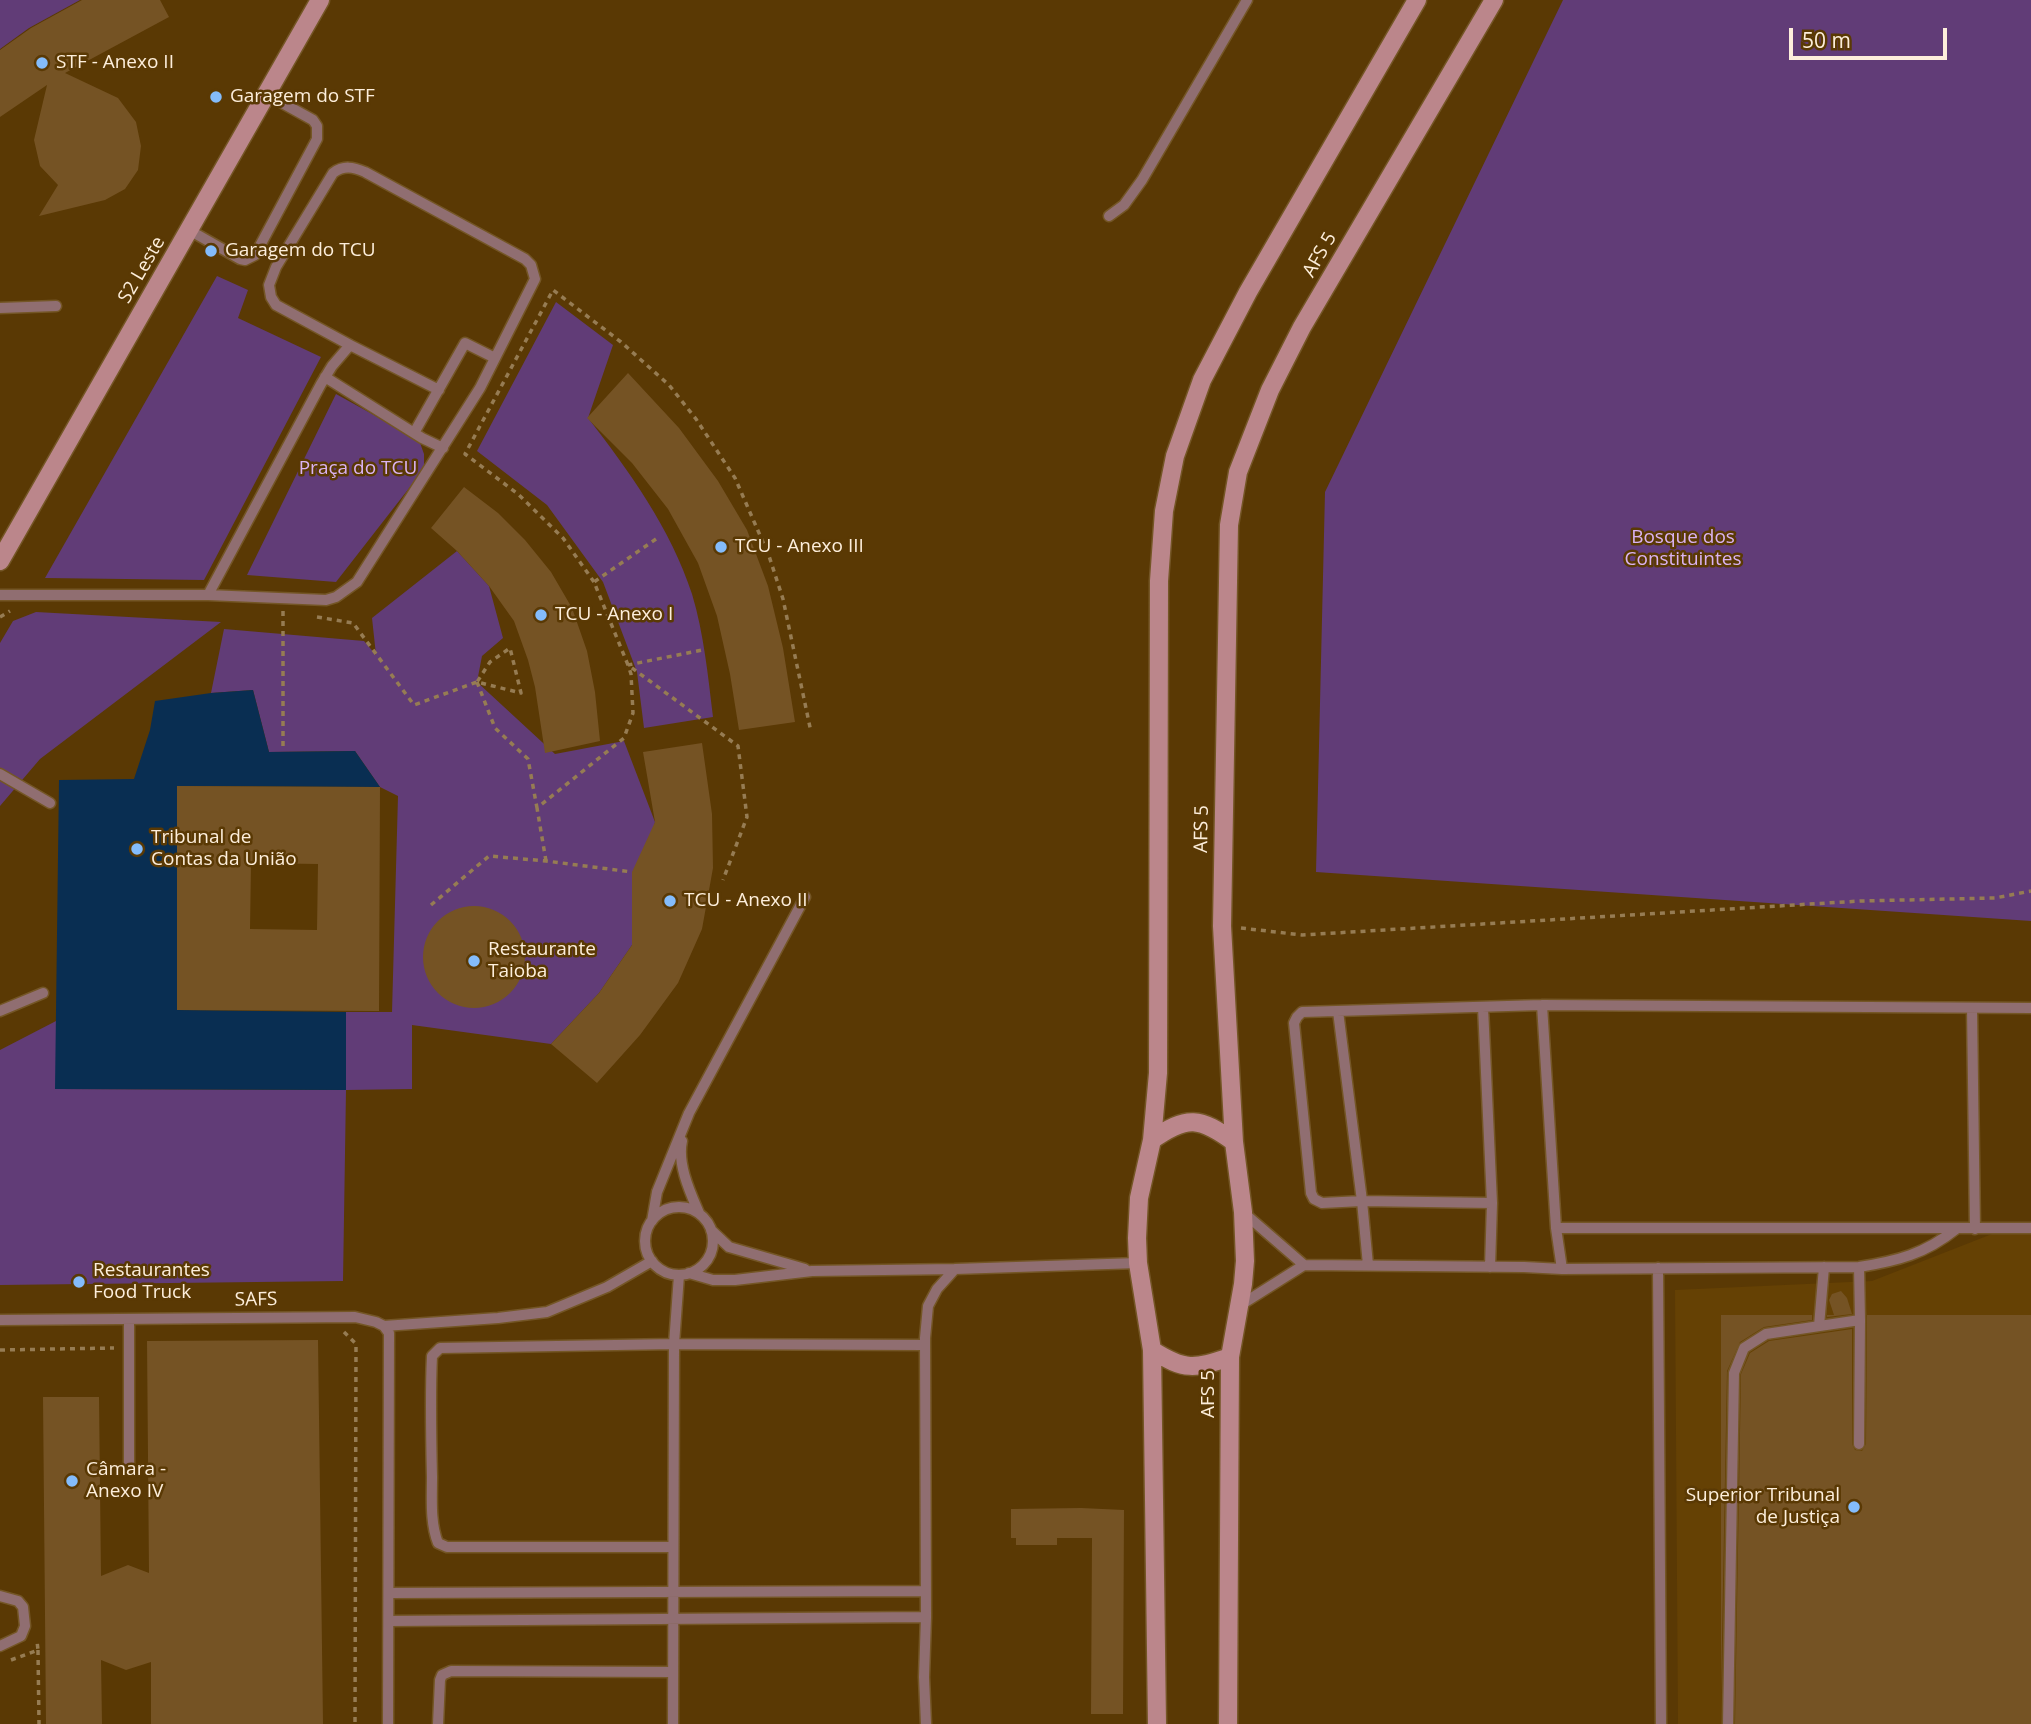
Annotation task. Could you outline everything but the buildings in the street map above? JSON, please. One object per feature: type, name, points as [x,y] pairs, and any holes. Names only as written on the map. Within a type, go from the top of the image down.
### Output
[{"type":"main road","name":"S2 Leste","points":[[0,561],[320,0]]},
{"type":"main road","points":[[1157,1724],[1152,1350],[1138,1263],[1137,1238],[1139,1198],[1152,1140],[1158,1045],[1159,581],[1164,512],[1175,456],[1202,380],[1248,292],[1417,0]]},
{"type":"main road","name":"AFS 5","points":[[1228,1724],[1230,1357],[1245,1261],[1243,1212],[1234,1143],[1222,926],[1229,525],[1238,472],[1270,390],[1302,327],[1494,0]]},
{"type":"main road","points":[[1152,1140],[1171,1126],[1196,1121],[1217,1130],[1234,1143]]},
{"type":"main road","points":[[1152,1350],[1172,1363],[1191,1367],[1208,1365],[1230,1357]]},
{"type":"lane","points":[[1109,216],[1124,205],[1142,180],[1247,0]]},
{"type":"lane","points":[[189,230],[240,259],[245,260],[256,255],[317,139],[318,131],[313,120],[266,94]]},
{"type":"lane","points":[[0,595],[208,595],[326,600],[336,597],[357,582],[480,388],[535,279],[531,265],[525,259],[365,172],[348,167],[340,169],[333,173],[276,267],[269,285],[271,297],[276,305],[439,390]]},
{"type":"lane","points":[[0,307],[56,306]]},
{"type":"lane","points":[[414,433],[465,343],[495,358]]},
{"type":"lane","points":[[208,595],[325,377],[350,345]]},
{"type":"lane","points":[[325,377],[443,449]]},
{"type":"lane","points":[[0,774],[50,803]]},
{"type":"lane","points":[[652,1221],[657,1192],[689,1113],[805,898]]},
{"type":"lane","points":[[0,1011],[43,993]]},
{"type":"lane","points":[[1542,1005],[1556,1228],[1562,1269]]},
{"type":"lane","points":[[1492,1203],[1322,1203],[1314,1199],[1311,1193],[1294,1023],[1297,1017],[1302,1012],[1542,1005],[2031,1008]]},
{"type":"lane","points":[[1483,1007],[1492,1203],[1490,1267]]},
{"type":"lane","points":[[1972,1008],[1975,1229]]},
{"type":"lane","points":[[1338,1011],[1368,1265]]},
{"type":"lane","points":[[689,1113],[681,1149],[687,1184],[699,1213],[711,1230],[729,1247],[812,1271]]},
{"type":"lane","points":[[699,1213],[679,1207],[669,1208],[659,1213],[652,1221],[645,1241],[652,1261],[659,1268],[669,1273],[713,1280],[735,1280],[812,1271],[1138,1263]]},
{"type":"lane","points":[[1243,1212],[1304,1265]]},
{"type":"lane","points":[[1556,1228],[2031,1228]]},
{"type":"lane","points":[[1238,1306],[1304,1265],[1562,1269],[1859,1267],[1893,1261],[1920,1252],[1940,1242],[1956,1229]]},
{"type":"lane","points":[[684,1274],[699,1268],[706,1261],[713,1241],[711,1230]]},
{"type":"lane","name":"SAFS","points":[[0,1320],[355,1317],[384,1326],[498,1318],[547,1312],[607,1287],[652,1261]]},
{"type":"lane","points":[[1859,1267],[1859,1444]]},
{"type":"lane","points":[[1658,1268],[1661,1724]]},
{"type":"lane","points":[[1819,1326],[1824,1268]]},
{"type":"lane","points":[[926,1724],[925,1345],[928,1306],[937,1289],[955,1269]]},
{"type":"lane","points":[[673,1724],[674,1344],[684,1274]]},
{"type":"lane","points":[[129,1319],[129,1466]]},
{"type":"lane","points":[[1728,1724],[1734,1373],[1744,1348],[1766,1334],[1860,1320]]},
{"type":"lane","points":[[384,1326],[389,1334],[388,1724]]},
{"type":"lane","points":[[673,1547],[447,1547],[438,1543],[434,1534],[432,1492],[432,1356],[440,1348],[674,1344],[925,1345]]},
{"type":"lane","points":[[389,1593],[925,1591]]},
{"type":"lane","points":[[0,1596],[18,1601],[25,1615],[21,1636],[0,1646]]},
{"type":"lane","points":[[388,1621],[926,1617]]},
{"type":"lane","points":[[438,1724],[440,1680],[442,1675],[451,1671],[673,1672]]},
{"type":"path","points":[[537,808],[624,738],[633,713],[631,674],[594,582],[554,529],[518,494],[465,454],[552,290],[621,342],[669,385],[696,419],[735,478],[769,556],[783,599],[811,732]]},
{"type":"path","points":[[594,582],[656,539]]},
{"type":"path","points":[[283,750],[283,611],[290,612]]},
{"type":"path","points":[[309,615],[353,623],[414,705],[477,682],[521,693],[510,648],[490,662],[477,682]]},
{"type":"path","points":[[628,665],[702,650]]},
{"type":"path","points":[[628,665],[738,746],[747,817],[723,880]]},
{"type":"path","points":[[477,682],[495,728],[528,759],[546,861]]},
{"type":"path","points":[[431,905],[489,856],[632,872]]},
{"type":"path","points":[[1222,926],[1302,935],[1860,901],[1995,898],[2031,891]]},
{"type":"path","points":[[343,1331],[356,1344],[355,1724]]},
{"type":"path","points":[[0,1350],[116,1348]]},
{"type":"path","points":[[38,1650],[38,1724]]},
{"type":"shaded area","name":"Superior Tribunal de Justiça","points":[[1992,1234],[2031,1234],[2031,1724],[1678,1724],[1675,1290],[1872,1281]]},
{"type":"green space","points":[[0,0],[80,0],[29,28],[0,49]]},
{"type":"green space","name":"Bosque dos Constituintes","points":[[1563,0],[2031,0],[2031,921],[1316,872],[1325,492]]},
{"type":"green space","points":[[217,276],[248,290],[238,318],[321,357],[204,580],[45,578]]},
{"type":"green space","points":[[556,302],[613,345],[588,418],[648,502],[683,570],[700,624],[713,717],[644,728],[637,672],[603,582],[547,505],[477,451]]},
{"type":"green space","name":"Praça do TCU","points":[[336,394],[419,440],[424,454],[424,469],[336,582],[247,575]]},
{"type":"green space","points":[[457,551],[489,586],[503,638],[482,656],[477,682],[555,754],[624,741],[655,822],[632,945],[599,993],[551,1044],[412,1025],[412,1089],[346,1090],[346,1012],[392,1012],[398,796],[380,787],[355,751],[269,752],[253,690],[211,693],[224,629],[364,641],[376,655],[372,618]]},
{"type":"green space","points":[[36,612],[221,622],[40,759],[0,806],[0,643],[13,621]]},
{"type":"green space","points":[[56,1021],[56,1089],[346,1090],[343,1281],[0,1285],[0,1050]]},
{"type":"water","points":[[253,690],[269,752],[355,751],[380,787],[177,786],[177,1010],[346,1012],[346,1090],[55,1089],[59,780],[134,779],[150,730],[155,701]]},
{"type":"place","name":"STF - Anexo II","points":[[42,63]]},
{"type":"place","name":"Garagem do STF","points":[[216,97]]},
{"type":"place","name":"Garagem do TCU","points":[[211,251]]},
{"type":"place","name":"TCU - Anexo III","points":[[721,547]]},
{"type":"place","name":"TCU - Anexo I","points":[[541,615]]},
{"type":"place","name":"Tribunal de Contas da União","points":[[137,849]]},
{"type":"place","name":"TCU - Anexo II","points":[[670,901]]},
{"type":"place","name":"Restaurante Taioba","points":[[474,961]]},
{"type":"place","name":"Restaurantes Food Truck","points":[[79,1282]]},
{"type":"place","name":"Câmara - Anexo IV","points":[[72,1481]]},
{"type":"place","name":"Superior Tribunal de Justiça","points":[[1854,1507]]}]
